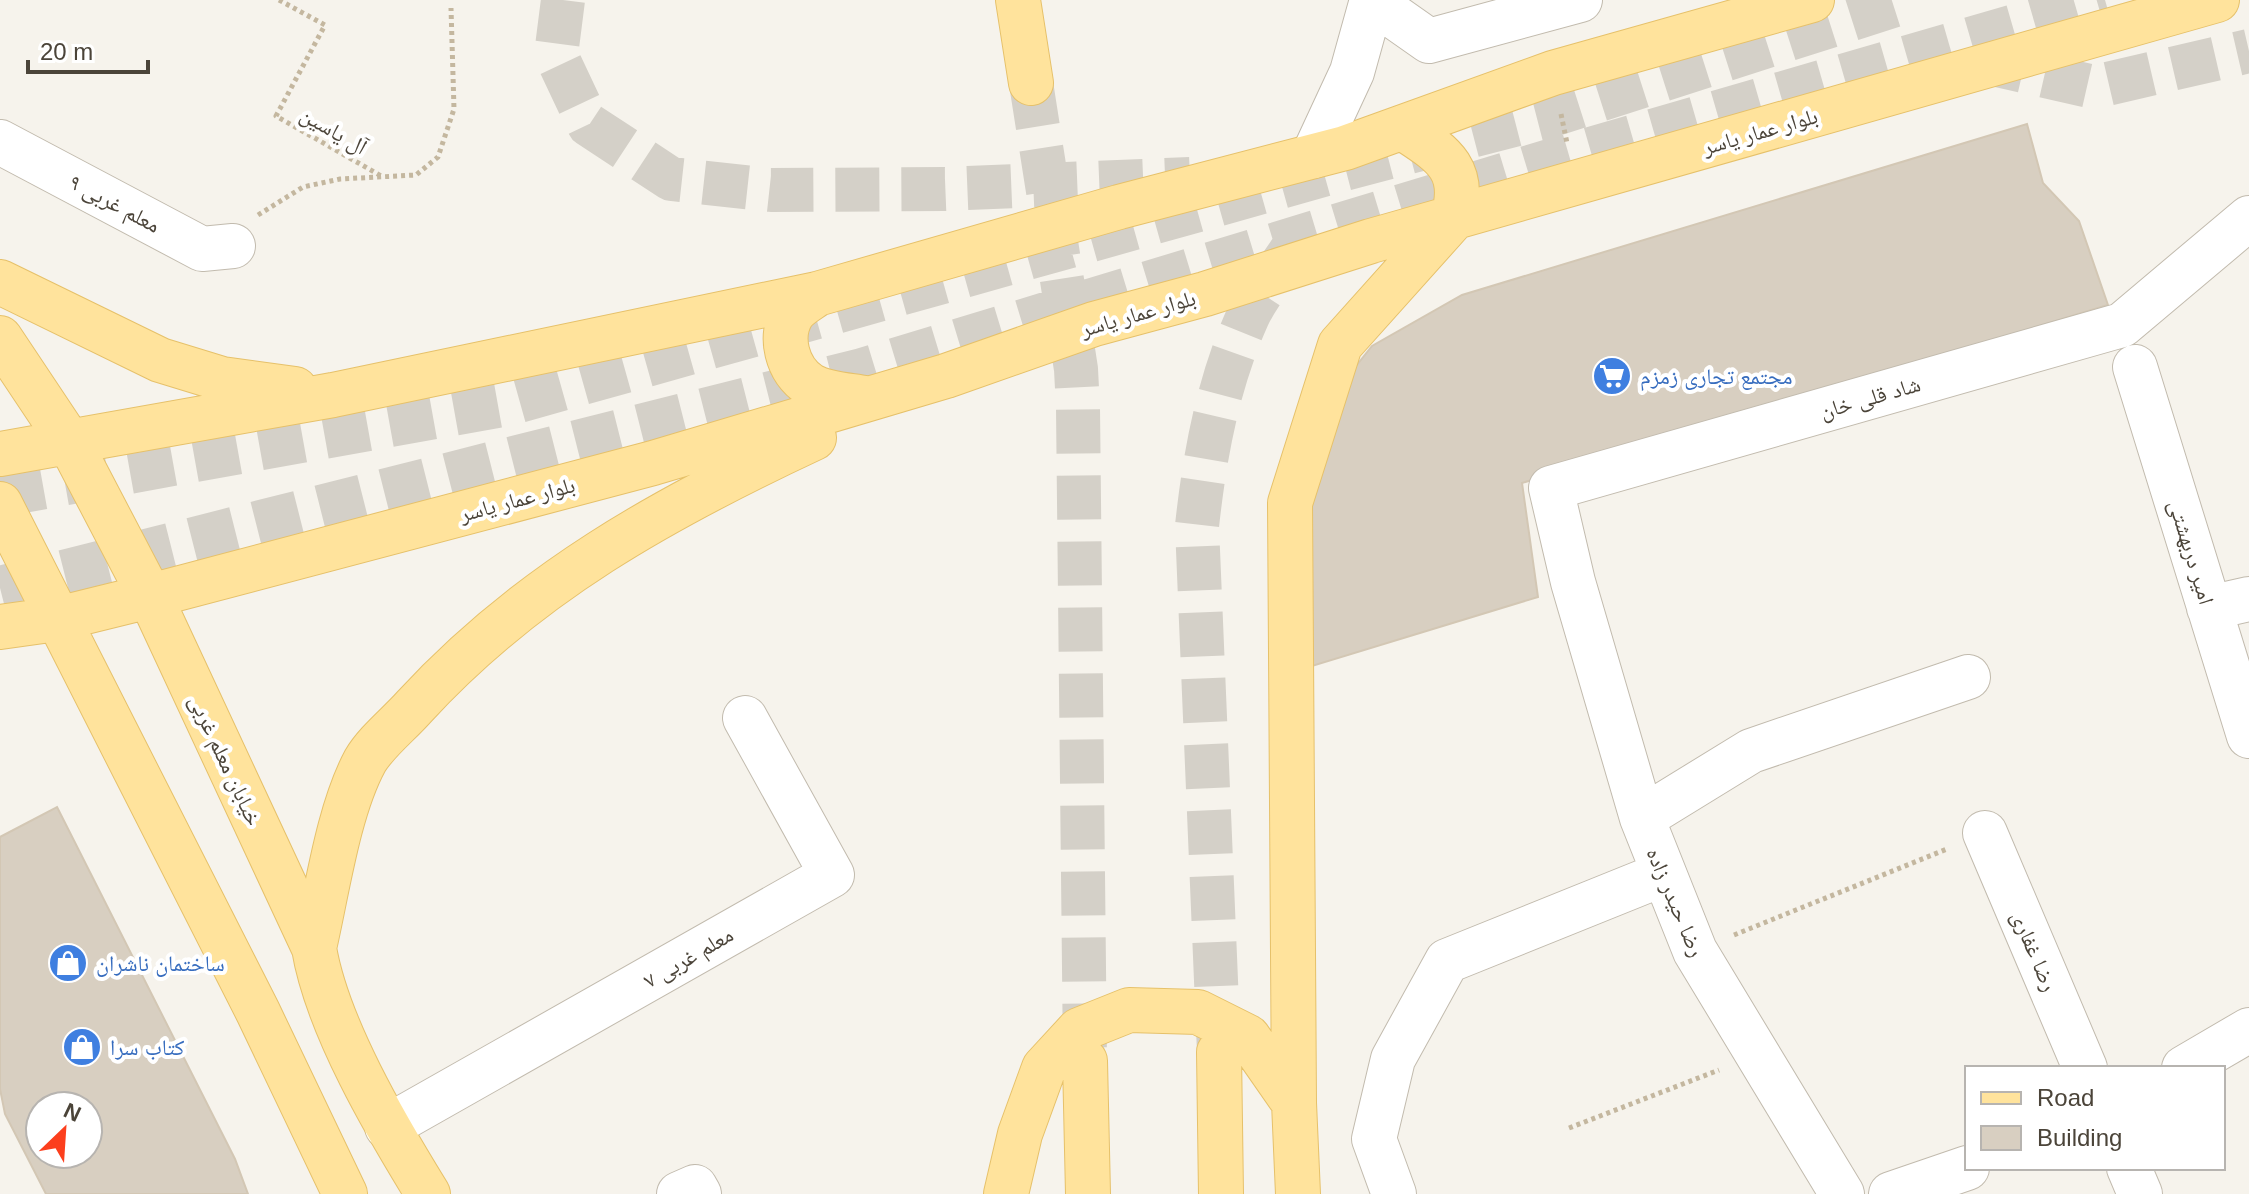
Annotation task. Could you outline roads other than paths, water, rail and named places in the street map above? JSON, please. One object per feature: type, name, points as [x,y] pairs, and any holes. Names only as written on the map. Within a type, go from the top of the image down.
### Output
[{"type":"main road","points":[[1018,0],[1031,83]]},
{"type":"main road","points":[[0,454],[333,395],[817,294],[1313,156],[1403,128],[1553,73],[1812,0]]},
{"type":"main road","name":"بلوار عمار یاسر","points":[[0,627],[57,619],[150,596],[653,463],[946,376],[1094,324],[2217,0]]},
{"type":"main road","points":[[1298,1194],[1294,1103],[1290,503],[1340,345],[1395,280],[1452,220],[1458,202],[1457,179],[1445,155],[1403,128]]},
{"type":"main road","points":[[0,282],[160,360],[222,379],[333,395]]},
{"type":"main road","points":[[817,294],[795,310],[787,324],[785,346],[793,368],[809,384],[824,390],[869,398]]},
{"type":"main road","name":"خیابان معلم غربی","points":[[0,338],[70,443],[150,596],[314,948],[320,983],[387,1127],[428,1194]]},
{"type":"main road","points":[[314,948],[341,827],[366,760],[453,665],[578,564],[702,491],[946,376]]},
{"type":"main road","points":[[0,504],[258,1012],[345,1194]]},
{"type":"main road","points":[[1006,1194],[1020,1134],[1044,1068],[1079,1030],[1129,1010],[1198,1012],[1248,1037],[1294,1103]]},
{"type":"main road","points":[[1219,1052],[1221,1194]]},
{"type":"main road","points":[[1085,1061],[1088,1194]]},
{"type":"street","points":[[1313,156],[1352,72],[1372,1],[1429,41],[1580,0]]},
{"type":"street","name":"معلم غربی ۹","points":[[0,142],[202,249],[233,246]]},
{"type":"street","name":"شاد قلی خان","points":[[1573,582],[1551,488],[2122,325],[2249,218]]},
{"type":"street","name":"امیر دربهشتی","points":[[2135,367],[2229,604],[2249,736]]},
{"type":"street","name":"رضا حیدر زاده","points":[[1573,582],[1642,818],[1695,951],[1842,1194]]},
{"type":"street","points":[[1642,818],[1751,751],[1968,677]]},
{"type":"street","name":"معلم غربی ۷","points":[[387,1127],[832,875],[745,718]]},
{"type":"street","name":"رضا غفاری","points":[[1985,833],[2084,1066]]},
{"type":"street","points":[[1394,1194],[1374,1139],[1393,1059],[1447,961],[1663,874]]},
{"type":"street","points":[[2187,1066],[2249,1030]]},
{"type":"street","points":[[1891,1194],[1965,1169]]},
{"type":"street","points":[[1970,1170],[1982,1194]]},
{"type":"street","points":[[2130,1170],[2140,1194]]},
{"type":"street","points":[[679,1194],[695,1187],[699,1194]]},
{"type":"tunnel","points":[[563,0],[556,55],[589,125],[671,179],[771,190],[945,189],[1190,179]]},
{"type":"tunnel","points":[[0,495],[508,404],[1344,169],[1552,115],[1911,0]]},
{"type":"tunnel","points":[[0,588],[862,370],[1566,156],[2105,0]]},
{"type":"tunnel","points":[[1980,61],[2094,87],[2249,51]]},
{"type":"tunnel","points":[[1031,83],[1076,369],[1085,1061]]},
{"type":"tunnel","points":[[1219,1052],[1197,526],[1209,445],[1228,367],[1252,307],[1292,249]]},
{"type":"place","name":"مجتمع تجاری زمزم","points":[[1612,376]]},
{"type":"place","name":"ساختمان ناشران","points":[[68,963]]},
{"type":"place","name":"کتاب سرا","points":[[82,1047]]}]
